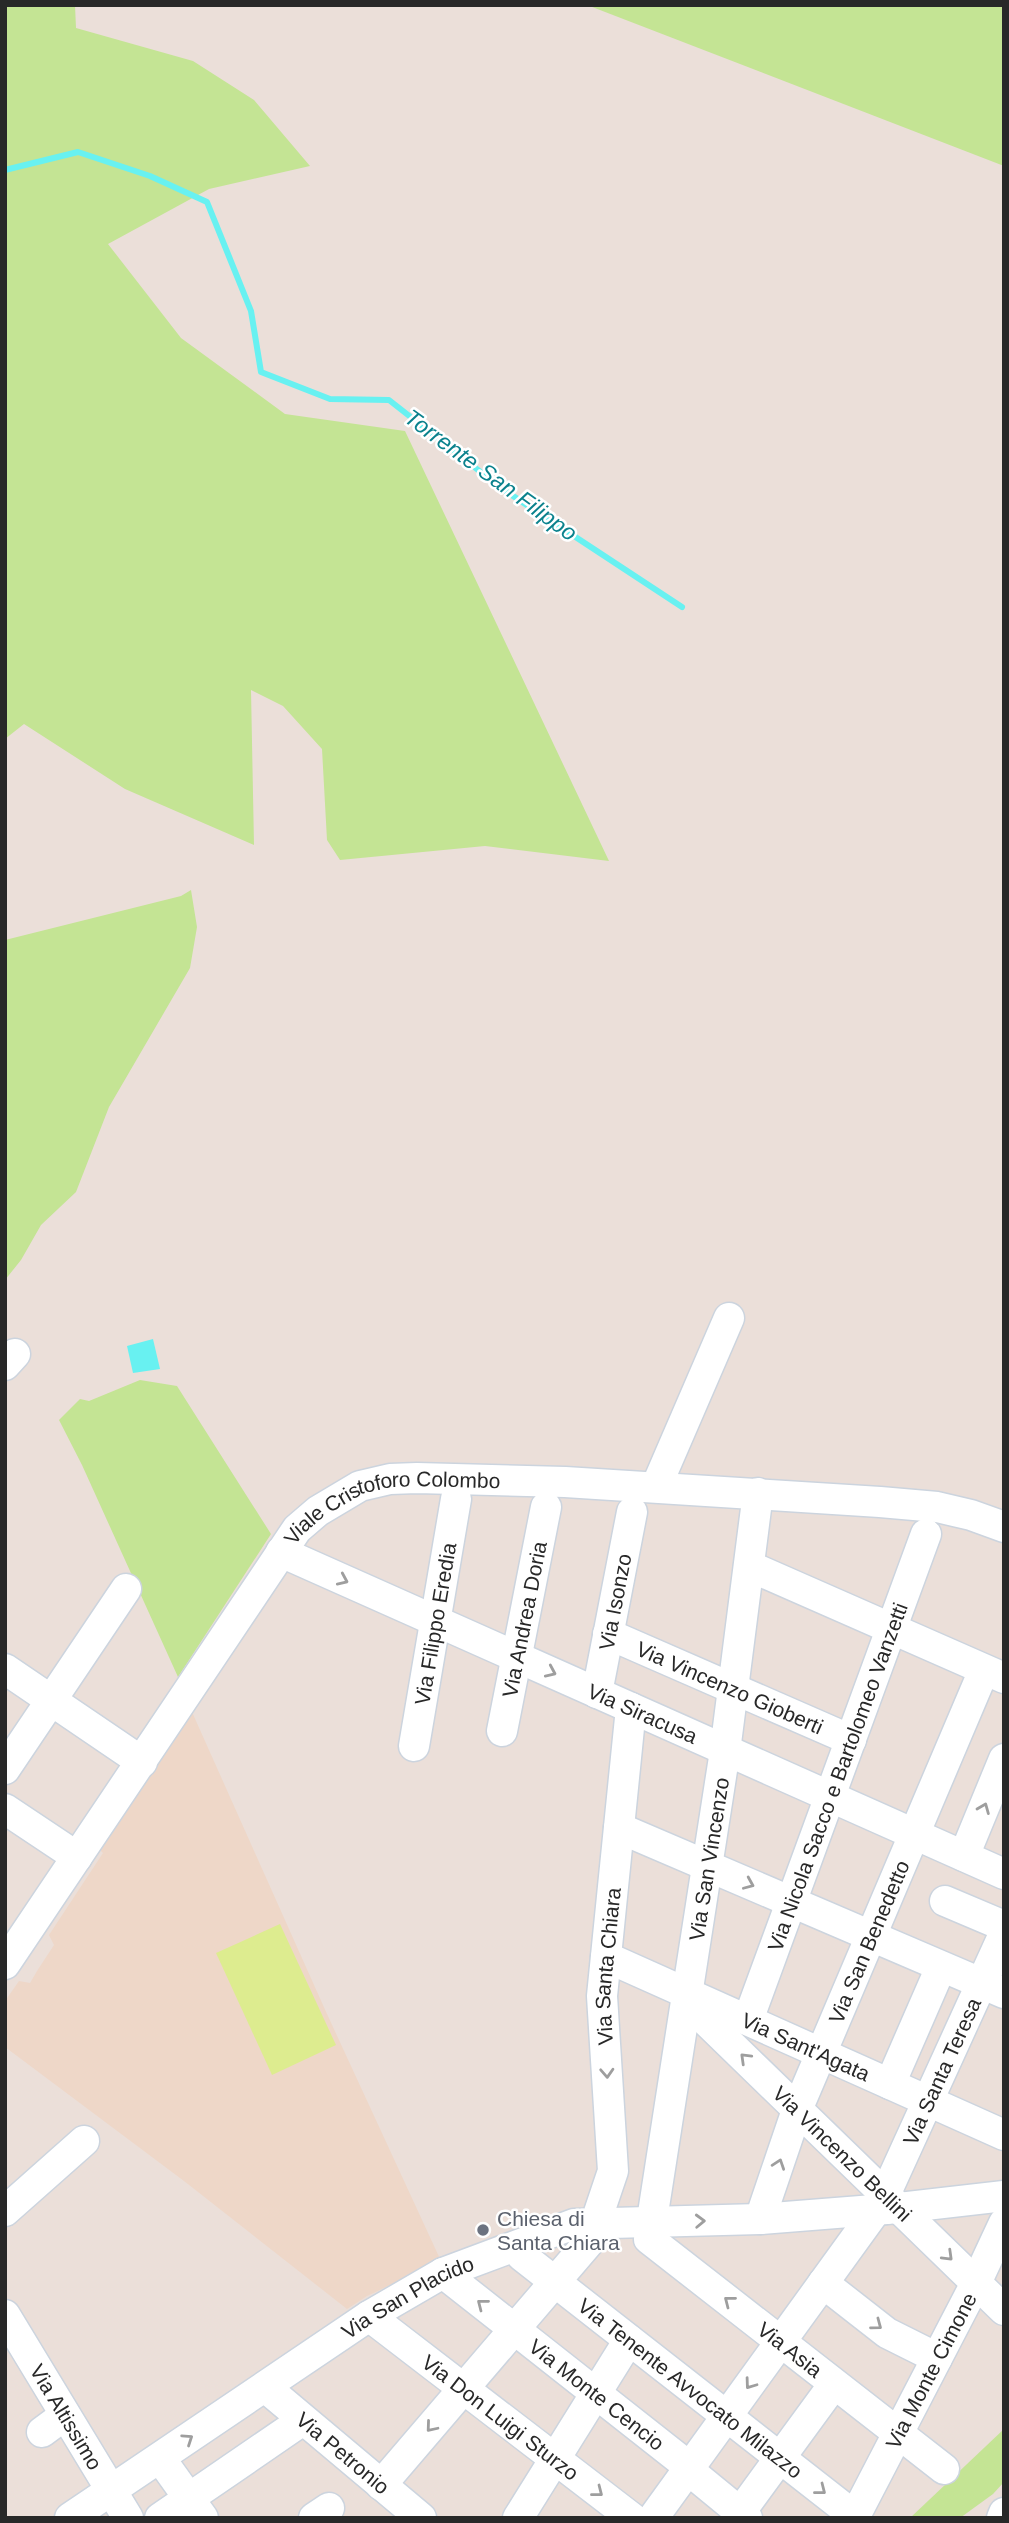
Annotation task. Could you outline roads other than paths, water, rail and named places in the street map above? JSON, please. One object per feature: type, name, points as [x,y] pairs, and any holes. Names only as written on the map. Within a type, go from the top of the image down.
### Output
[{"type":"street","points":[[656,1487],[729,1318]]},
{"type":"street","name":"Viale Cristoforo Colombo","points":[[8,1954],[142,1762],[297,1530],[318,1510],[360,1486],[390,1479],[416,1478],[758,1493],[937,1507],[1004,1527]]},
{"type":"street","name":"Via San Vincenzo","points":[[652,2223],[725,1751],[758,1493]]},
{"type":"street","name":"Via Filippo Eredia","points":[[414,1746],[456,1499]]},
{"type":"street","name":"Via Andrea Doria","points":[[502,1731],[545,1507]]},
{"type":"street","name":"Via Isonzo","points":[[597,1693],[632,1512]]},
{"type":"street","name":"Via Nicola Sacco e Bartolomeo Vanzetti","points":[[748,2020],[926,1534]]},
{"type":"street","name":"Via Siracusa","points":[[281,1552],[1004,1874]]},
{"type":"street","points":[[749,1566],[994,1674]]},
{"type":"street","points":[[5,1769],[126,1589]]},
{"type":"street","name":"Via Vincenzo Gioberti","points":[[608,1634],[851,1740]]},
{"type":"street","points":[[5,1669],[142,1762]]},
{"type":"street","name":"Via San Benedetto","points":[[760,2219],[797,2109],[914,1835],[994,1674]]},
{"type":"street","name":"Via Santa Chiara","points":[[382,2485],[589,2242],[597,2223],[613,2171],[603,1996],[631,1708]]},
{"type":"street","points":[[964,1856],[1004,1759]]},
{"type":"street","points":[[5,1810],[77,1857]]},
{"type":"street","points":[[619,1828],[993,1988]]},
{"type":"street","points":[[945,1901],[1004,1926]]},
{"type":"street","name":"Via Santa Teresa","points":[[653,2518],[823,2283],[887,2205],[928,2101],[993,1988],[1004,1934]]},
{"type":"street","name":"Via Sant'Agata","points":[[606,1956],[1004,2135]]},
{"type":"street","points":[[890,2084],[942,1967]]},
{"type":"street","name":"Via Vincenzo Bellini","points":[[688,1993],[697,2012],[797,2109],[887,2205],[1004,2310]]},
{"type":"street","points":[[5,2211],[85,2141]]},
{"type":"street","name":"Via San Placido","points":[[70,2518],[369,2316],[443,2273],[574,2224],[760,2219],[1004,2196]]},
{"type":"street","name":"Via Asia","points":[[652,2223],[649,2239],[944,2469]]},
{"type":"street","name":"Via Monte Cimone","points":[[856,2517],[1004,2223]]},
{"type":"street","name":"Via Tenente Avvocato Milazzo","points":[[522,2256],[856,2517]]},
{"type":"street","name":"Via Monte Cencio","points":[[443,2273],[688,2469],[741,2516]]},
{"type":"street","points":[[823,2283],[887,2333],[937,2358]]},
{"type":"street","name":"Via Altissimo","points":[[5,2315],[13,2347],[53,2423],[110,2490],[128,2518]]},
{"type":"street","name":"Via Don Luigi Sturzo","points":[[369,2316],[632,2518]]},
{"type":"street","points":[[518,2518],[629,2340]]},
{"type":"street","points":[[741,2516],[834,2384]]},
{"type":"street","name":"Via Petronio","points":[[265,2387],[421,2518]]},
{"type":"street","points":[[160,2518],[196,2508],[303,2420]]},
{"type":"street","points":[[160,2458],[196,2508]]},
{"type":"water","points":[[153,1339],[160,1369],[133,1373],[127,1346]]},
{"type":"waterway","name":"Torrente San Filippo","points":[[5,170],[78,152],[150,176],[207,202],[251,311],[261,372],[330,399],[389,400],[501,488],[682,607]]},
{"type":"place","name":"Chiesa di Santa Chiara","points":[[483,2230]]}]
